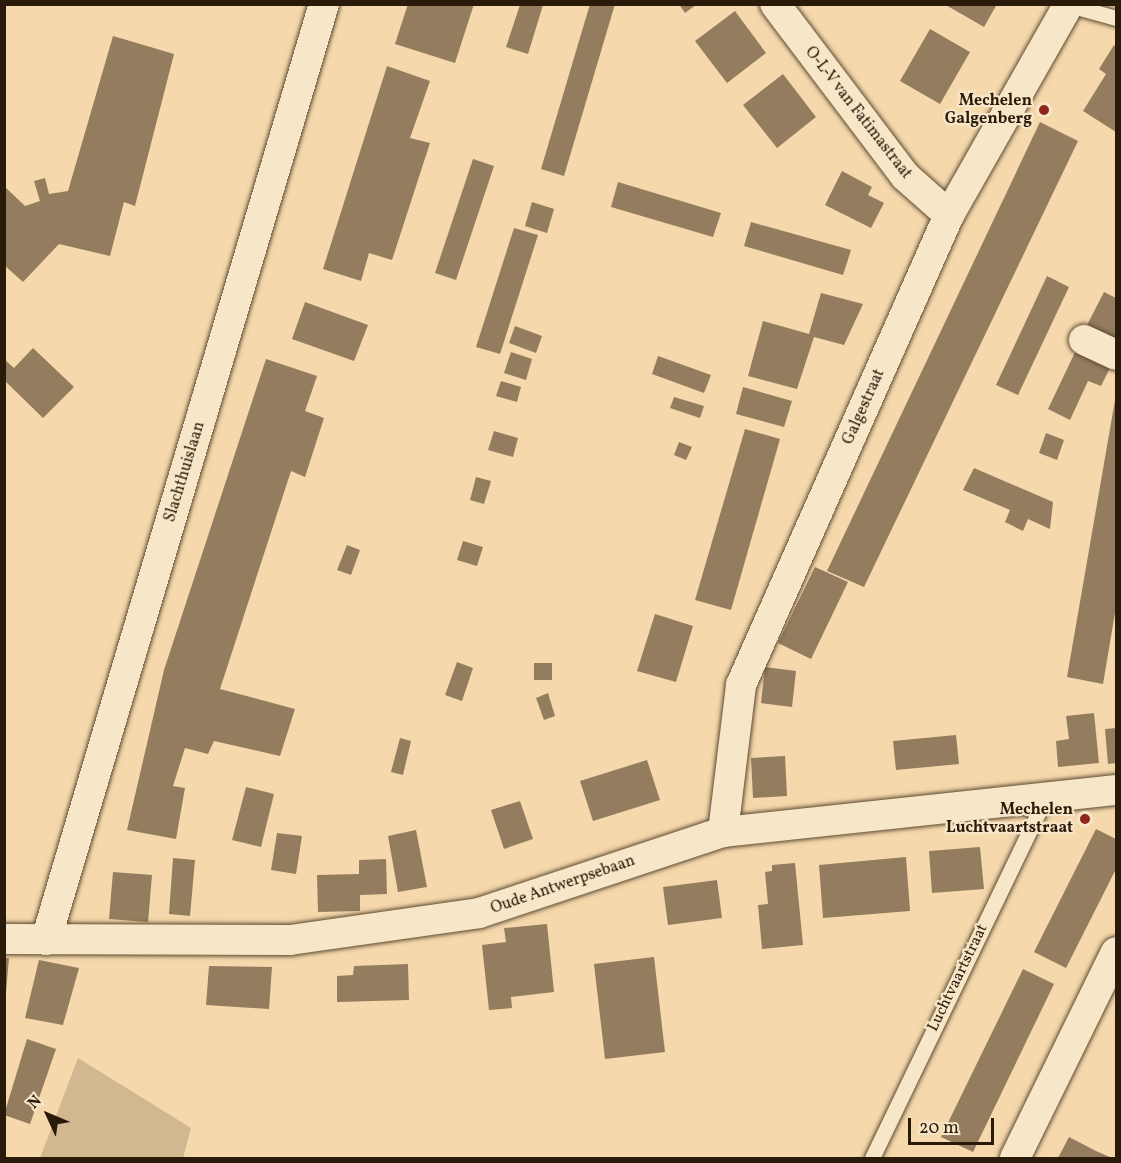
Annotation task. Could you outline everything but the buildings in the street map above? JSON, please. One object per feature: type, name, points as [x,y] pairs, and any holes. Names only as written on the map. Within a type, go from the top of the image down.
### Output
[{"type":"street","name":"Slachthuislaan","points":[[46,940],[324,4]]},
{"type":"street","name":"O-L-V van Fatimastraat","points":[[774,4],[905,176],[949,215]]},
{"type":"street","name":"Galgestraat","points":[[723,832],[741,685],[949,215],[1069,5]]},
{"type":"street","points":[[1084,340],[1116,356]]},
{"type":"street","name":"Oude Antwerpsebaan","points":[[4,939],[290,940],[479,914],[723,832],[1116,790]]},
{"type":"street","points":[[1016,1158],[1115,960]]},
{"type":"lane","points":[[1069,5],[1116,18]]},
{"type":"lane","name":"Luchtvaartstraat","points":[[872,1158],[1045,798]]},
{"type":"shaded area","points":[[78,1058],[191,1128],[183,1158],[40,1158]]},
{"type":"place","name":"Mechelen Galgenberg","points":[[1044,110]]},
{"type":"place","name":"Mechelen Luchtvaartstraat","points":[[1085,819]]}]
